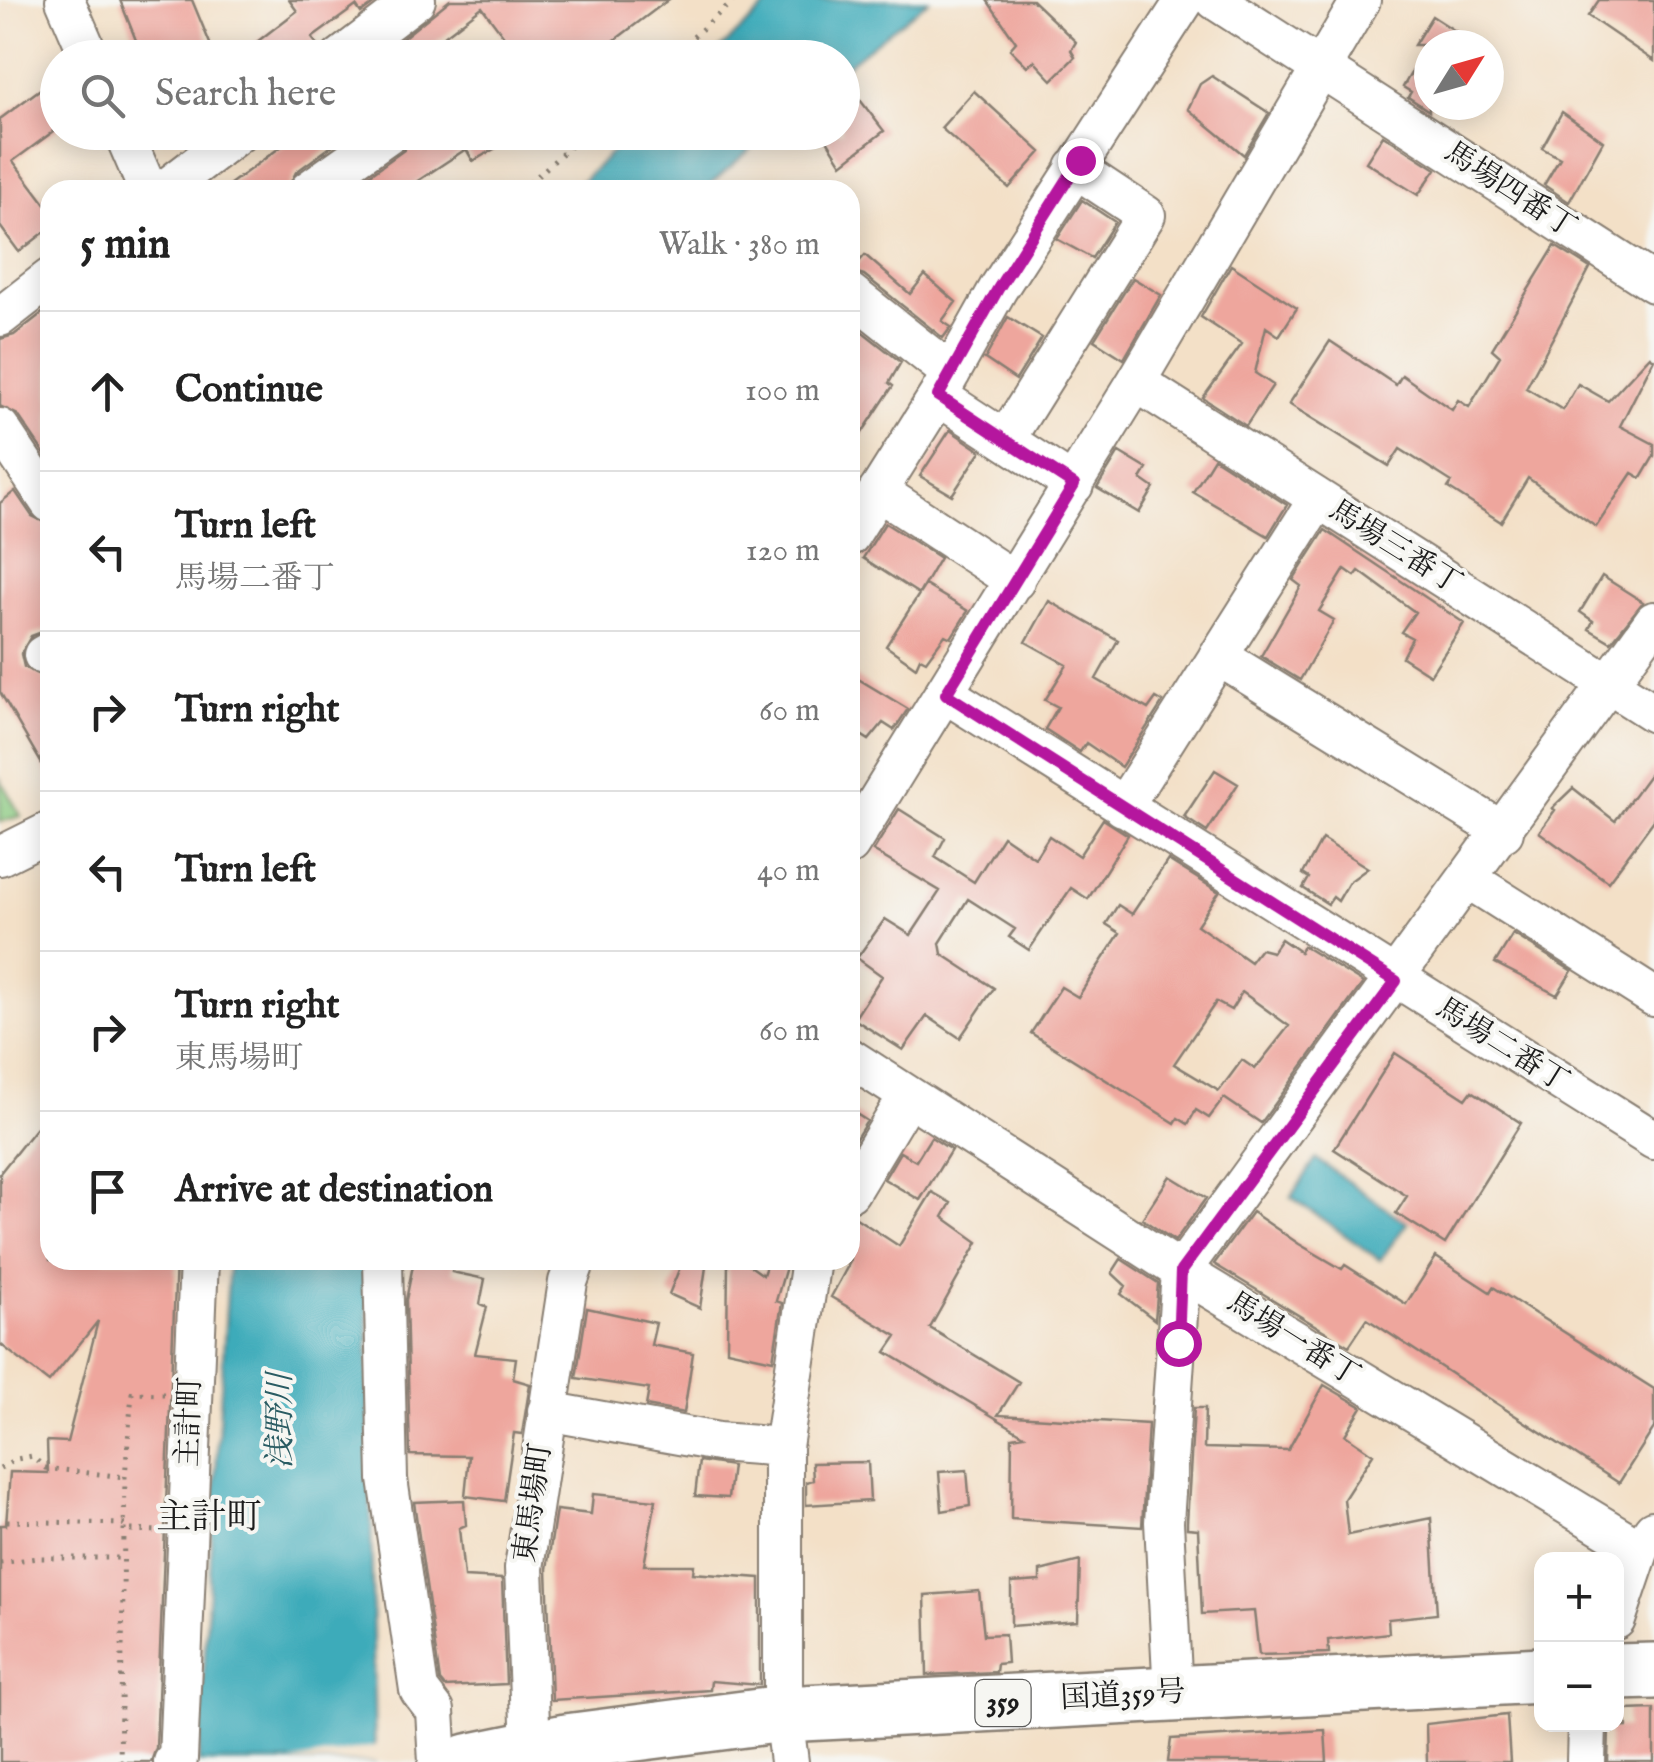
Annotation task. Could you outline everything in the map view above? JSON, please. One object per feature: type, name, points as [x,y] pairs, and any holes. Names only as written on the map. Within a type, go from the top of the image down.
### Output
[{"type":"highway","points":[[1624,1672],[1654,1670]]},
{"type":"highway","name":"国道359号","points":[[468,1762],[786,1738],[1174,1694],[1534,1676]]},
{"type":"street","points":[[65,0],[82,40]]},
{"type":"street","points":[[374,40],[416,0]]},
{"type":"street","points":[[1015,581],[861,511],[945,384],[998,289],[1186,0]]},
{"type":"street","name":"馬場四番丁","points":[[1215,0],[1654,284]]},
{"type":"street","points":[[860,829],[1074,485],[1323,72],[1362,0]]},
{"type":"street","points":[[131,150],[144,180]]},
{"type":"street","points":[[177,180],[216,150]]},
{"type":"street","points":[[323,180],[366,150]]},
{"type":"street","points":[[1005,440],[1146,215],[1075,168]]},
{"type":"street","points":[[0,316],[40,286]]},
{"type":"street","points":[[860,303],[1005,440],[1074,485]]},
{"type":"street","name":"馬場三番丁","points":[[1136,382],[1654,713]]},
{"type":"street","points":[[0,428],[40,488]]},
{"type":"street","points":[[1122,806],[1318,499]]},
{"type":"street","points":[[1174,1694],[1164,1522],[1181,1271],[1396,981],[1654,621]]},
{"type":"street","points":[[1218,656],[1504,832]]},
{"type":"street","name":"馬場二番丁","points":[[946,694],[1654,1140]]},
{"type":"street","points":[[0,856],[40,836]]},
{"type":"street","points":[[1468,879],[1654,998]]},
{"type":"street","name":"馬場一番丁","points":[[860,1065],[1181,1271],[1647,1539]]},
{"type":"street","points":[[860,1175],[908,1096]]},
{"type":"street","name":"主計町","points":[[173,1762],[178,1759],[190,1394],[198,1270]]},
{"type":"street","points":[[383,1270],[388,1479],[419,1690],[434,1712],[438,1762]]},
{"type":"street","name":"東馬場町","points":[[533,1755],[524,1568],[572,1270]]},
{"type":"street","points":[[786,1738],[783,1447],[809,1270]]},
{"type":"street","points":[[548,1411],[718,1442],[783,1447]]},
{"type":"street","points":[[1624,1599],[1647,1539]]},
{"type":"street","points":[[1586,1732],[1586,1762]]},
{"type":"path","points":[[690,40],[734,0]]},
{"type":"path","points":[[533,180],[566,150]]},
{"type":"path","points":[[120,1762],[124,1477],[132,1393],[190,1394]]},
{"type":"path","points":[[0,1469],[16,1458],[32,1456],[46,1468],[124,1477]]},
{"type":"path","points":[[7,1520],[124,1524]]},
{"type":"path","points":[[0,1563],[37,1558],[122,1558]]},
{"type":"green space","points":[[0,779],[21,816],[0,822]]},
{"type":"water","points":[[773,0],[929,0],[860,55],[860,40],[730,40]]},
{"type":"water","points":[[614,150],[750,150],[715,180],[583,180]]},
{"type":"water","points":[[1316,1159],[1407,1223],[1380,1260],[1291,1197]]},
{"type":"water","name":"浅野川","points":[[228,1270],[367,1270],[375,1762],[198,1762]]},
{"type":"pier","points":[[380,1745],[380,1762],[291,1762]]},
{"type":"building","points":[[120,0],[192,0],[209,40],[136,40]]},
{"type":"building","points":[[289,0],[379,0],[361,13],[356,6],[314,40],[259,40],[297,11]]},
{"type":"building","points":[[450,0],[668,0],[615,40],[507,40],[482,7],[439,40],[400,40]]},
{"type":"building","points":[[987,0],[1032,0],[1076,42],[1071,50],[1075,57],[1052,80],[1034,61],[1027,66],[1010,49],[1016,42]]},
{"type":"building","points":[[1599,0],[1654,0],[1654,61],[1588,16]]},
{"type":"building","points":[[1432,16],[1454,30],[1423,30]]},
{"type":"building","points":[[1414,68],[1414,101],[1408,97],[1411,92],[1403,87]]},
{"type":"building","points":[[1212,76],[1269,113],[1244,155],[1188,109],[1200,84]]},
{"type":"building","points":[[40,89],[40,141],[13,161],[40,197],[40,236],[19,252],[0,226],[0,119]]},
{"type":"building","points":[[974,91],[1041,152],[1009,188],[941,128]]},
{"type":"building","points":[[860,100],[884,131],[860,150]]},
{"type":"building","points":[[1562,112],[1603,141],[1569,202],[1544,185],[1560,158],[1542,148]]},
{"type":"building","points":[[1383,135],[1436,169],[1418,195],[1366,162]]},
{"type":"building","points":[[276,150],[326,150],[296,172],[292,180],[236,180]]},
{"type":"building","points":[[404,150],[464,150],[419,180],[365,178]]},
{"type":"building","points":[[467,150],[492,150],[473,161]]},
{"type":"building","points":[[833,150],[860,150],[842,164]]},
{"type":"building","points":[[1082,200],[1115,222],[1092,258],[1057,239]]},
{"type":"building","points":[[1555,246],[1590,268],[1526,388],[1563,410],[1578,384],[1608,401],[1650,356],[1654,359],[1620,426],[1654,444],[1654,456],[1641,478],[1632,473],[1596,527],[1528,478],[1501,522],[1448,488],[1452,482],[1400,449],[1389,466],[1289,404],[1330,341],[1396,385],[1402,375],[1452,410],[1458,400],[1469,407],[1500,356],[1492,349]]},
{"type":"building","points":[[865,255],[910,294],[925,275],[956,302],[942,321],[951,327],[943,338],[860,274],[860,261]]},
{"type":"building","points":[[1231,265],[1297,308],[1279,336],[1266,327],[1255,373],[1273,385],[1246,426],[1203,398],[1242,344],[1201,317]]},
{"type":"building","points":[[1133,278],[1161,295],[1124,359],[1094,340]]},
{"type":"building","points":[[40,315],[40,447],[18,415],[0,406],[0,339],[14,335]]},
{"type":"building","points":[[1008,317],[1042,338],[1016,380],[985,359]]},
{"type":"building","points":[[860,330],[901,362],[889,383],[893,386],[860,436]]},
{"type":"building","points":[[950,430],[981,451],[952,495],[920,476]]},
{"type":"building","points":[[1119,452],[1147,469],[1141,479],[1154,488],[1139,513],[1097,488]]},
{"type":"building","points":[[1214,458],[1287,505],[1268,536],[1193,492]]},
{"type":"building","points":[[15,491],[32,516],[40,520],[40,633],[31,636],[21,654],[24,667],[40,675],[40,761],[0,692],[0,503]]},
{"type":"building","points":[[885,523],[940,558],[919,594],[863,558]]},
{"type":"building","points":[[1325,530],[1464,623],[1430,675],[1402,657],[1412,638],[1401,632],[1415,612],[1359,571],[1355,576],[1345,569],[1319,611],[1334,620],[1300,680],[1261,656],[1301,586],[1293,580]]},
{"type":"building","points":[[1602,576],[1643,602],[1611,642],[1589,629],[1593,621],[1580,612]]},
{"type":"building","points":[[925,585],[968,611],[951,638],[945,635],[926,661],[920,658],[916,667],[886,646]]},
{"type":"building","points":[[1049,601],[1118,640],[1096,679],[1148,709],[1156,698],[1163,702],[1121,767],[1086,743],[1080,752],[1045,729],[1058,707],[1045,700],[1067,665],[1026,642]]},
{"type":"building","points":[[860,680],[908,709],[894,730],[883,723],[869,740],[860,734]]},
{"type":"building","points":[[1654,768],[1654,820],[1608,882],[1539,832],[1555,810],[1552,808],[1573,788],[1615,821]]},
{"type":"building","points":[[1215,770],[1238,784],[1207,832],[1184,817]]},
{"type":"building","points":[[899,809],[945,838],[935,857],[974,882],[1003,836],[1035,858],[1049,836],[1079,856],[1103,819],[1128,835],[1088,899],[1071,888],[1029,950],[1009,937],[1015,929],[968,899],[940,943],[942,954],[994,988],[960,1038],[927,1016],[903,1050],[860,1023],[860,1010],[882,976],[860,960],[860,954],[885,919],[911,935],[940,891],[873,851]]},
{"type":"building","points":[[1322,839],[1368,868],[1349,882],[1338,901],[1333,897],[1328,904],[1303,888],[1309,878],[1303,874]]},
{"type":"building","points":[[1168,860],[1219,892],[1197,925],[1250,962],[1260,949],[1272,952],[1281,939],[1300,952],[1303,946],[1363,983],[1261,1123],[1224,1098],[1209,1118],[1196,1110],[1188,1124],[1178,1118],[1175,1123],[1031,1033],[1061,987],[1078,997],[1120,933],[1106,924],[1118,905],[1132,914]],"holes":[[[1242,992],[1289,1026],[1255,1069],[1242,1060],[1219,1091],[1174,1064],[1216,1002],[1231,1010]]]},
{"type":"building","points":[[1513,934],[1572,971],[1557,995],[1495,963]]},
{"type":"building","points":[[1395,1053],[1466,1099],[1472,1091],[1521,1123],[1445,1244],[1396,1213],[1407,1196],[1334,1149]]},
{"type":"building","points":[[40,1123],[40,1270],[176,1270],[156,1748],[151,1762],[0,1762],[0,1525],[6,1525],[10,1472],[48,1473],[47,1441],[67,1442],[98,1321],[49,1382],[0,1344],[0,1173]]},
{"type":"building","points":[[931,1137],[951,1150],[920,1200],[884,1179],[900,1152],[916,1161]]},
{"type":"building","points":[[1170,1176],[1206,1198],[1175,1241],[1142,1219]]},
{"type":"building","points":[[932,1192],[951,1203],[943,1217],[978,1242],[930,1328],[1019,1382],[998,1415],[1148,1424],[1142,1527],[1011,1519],[1012,1437],[1024,1435],[886,1352],[897,1336],[831,1297],[846,1270],[860,1270],[860,1221],[899,1246]]},
{"type":"building","points":[[1252,1212],[1299,1244],[1342,1269],[1345,1265],[1406,1304],[1436,1257],[1490,1292],[1493,1287],[1654,1389],[1654,1428],[1619,1483],[1367,1319],[1349,1346],[1214,1264]]},
{"type":"building","points":[[1121,1259],[1158,1283],[1155,1320],[1121,1294],[1126,1286],[1112,1273]]},
{"type":"building","points":[[412,1270],[452,1270],[485,1279],[480,1304],[487,1307],[475,1354],[516,1358],[513,1379],[530,1384],[522,1434],[514,1433],[504,1501],[465,1496],[469,1456],[410,1455],[406,1300]]},
{"type":"building","points":[[679,1270],[706,1270],[700,1308],[669,1294]]},
{"type":"building","points":[[728,1270],[756,1270],[763,1275],[765,1270],[785,1270],[776,1301],[782,1303],[773,1360],[727,1350]]},
{"type":"building","points":[[587,1308],[656,1323],[651,1345],[693,1353],[684,1413],[646,1406],[649,1389],[576,1378]]},
{"type":"building","points":[[1324,1385],[1362,1407],[1345,1435],[1373,1454],[1344,1499],[1348,1535],[1431,1518],[1437,1614],[1388,1619],[1389,1633],[1328,1640],[1329,1653],[1259,1655],[1254,1611],[1202,1614],[1198,1529],[1187,1528],[1194,1408],[1205,1408],[1204,1448],[1288,1450]]},
{"type":"building","points":[[699,1461],[732,1466],[728,1498],[695,1496]]},
{"type":"building","points":[[868,1462],[870,1501],[806,1505],[806,1482],[813,1480],[812,1463]]},
{"type":"building","points":[[967,1470],[970,1506],[942,1511],[939,1472]]},
{"type":"building","points":[[593,1494],[656,1500],[644,1565],[694,1565],[693,1573],[760,1578],[760,1685],[711,1681],[710,1690],[552,1700],[547,1569],[556,1510],[591,1514]]},
{"type":"building","points":[[464,1500],[466,1525],[459,1528],[464,1577],[502,1579],[506,1684],[445,1687],[440,1681],[414,1502]]},
{"type":"building","points":[[1080,1561],[1078,1621],[1011,1626],[1011,1583],[1040,1581],[1040,1571]]},
{"type":"building","points":[[979,1591],[984,1635],[1005,1634],[1007,1663],[997,1664],[996,1672],[927,1675],[925,1595]]},
{"type":"building","points":[[1654,1709],[1654,1762],[1608,1762],[1609,1732],[1624,1732],[1626,1710]]},
{"type":"building","points":[[1507,1715],[1510,1762],[1427,1762],[1426,1724]]},
{"type":"building","points":[[1325,1730],[1327,1762],[1168,1762],[1171,1739]]},
{"type":"district","name":"主計町","points":[[209,1518]]},
{"type":"route","points":[[1080,160],[998,289],[938,396],[1074,485],[946,694],[1396,981],[1181,1271],[1178,1343]]}]
